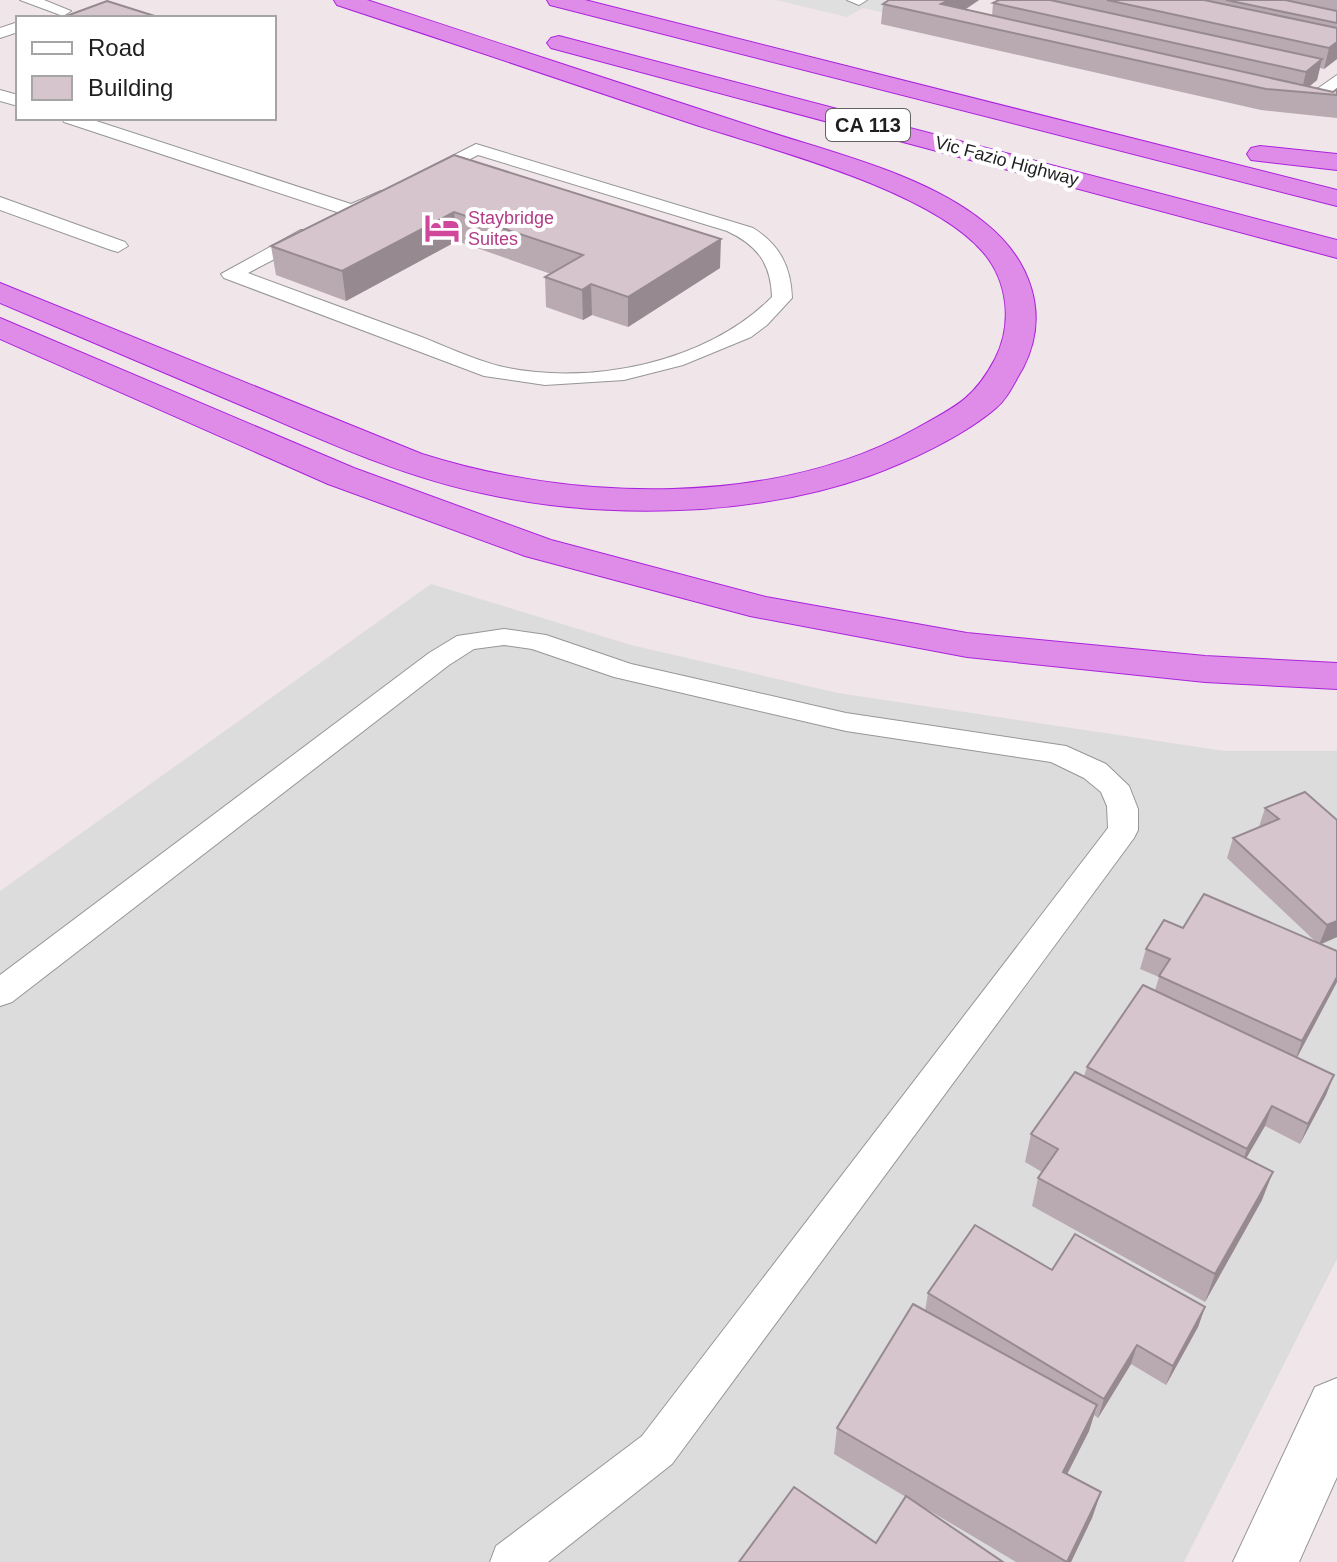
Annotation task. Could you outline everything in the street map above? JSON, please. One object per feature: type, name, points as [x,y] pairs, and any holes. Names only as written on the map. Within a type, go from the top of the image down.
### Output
[{"type":"highway","points":[[0,292],[382,454],[459,479],[560,495],[666,497],[761,492],[845,472],[918,444],[988,398],[1017,352],[1023,318],[1020,295],[1008,266],[977,230],[947,209],[904,188],[842,165],[345,0]]},
{"type":"highway","name":"Vic Fazio Highway","points":[[398,0],[1337,249]]},
{"type":"highway","name":"CA 113","points":[[558,0],[1337,198]]},
{"type":"highway","points":[[858,77],[1246,153],[1337,162]]},
{"type":"highway","points":[[0,327],[355,482],[538,548],[764,608],[967,645],[1205,669],[1337,676]]},
{"type":"street","points":[[1266,1562],[1337,1407]]},
{"type":"lane","points":[[28,0],[63,11],[49,16]]},
{"type":"lane","points":[[1267,89],[1313,100],[1332,79]]},
{"type":"lane","points":[[76,120],[352,211],[476,149],[752,234],[770,252],[783,273],[782,298],[754,326],[722,343],[664,366],[580,380],[528,379],[492,371],[231,274],[352,211]]},
{"type":"lane","points":[[0,203],[118,246]]},
{"type":"lane","points":[[0,993],[439,659],[467,642],[504,637],[536,641],[624,671],[832,719],[1056,753],[1084,764],[1108,781],[1122,801],[1123,830],[657,1450],[512,1562]]},
{"type":"shaded area","points":[[776,0],[909,0],[889,14],[863,8],[847,17]]},
{"type":"shaded area","points":[[431,584],[631,645],[838,693],[1225,751],[1337,751],[1337,1259],[1184,1562],[0,1562],[0,891]]},
{"type":"building","points":[[889,0],[949,0],[941,4],[1333,92],[1337,89],[1337,95],[1266,89],[883,4]]},
{"type":"building","points":[[999,0],[1050,0],[1322,59],[1306,72],[993,3]]},
{"type":"building","points":[[1107,0],[1204,0],[1337,28],[1337,42],[1329,48]]},
{"type":"building","points":[[1226,0],[1285,0],[1337,11],[1337,23]]},
{"type":"building","points":[[107,1],[155,16],[66,16]]},
{"type":"building","points":[[454,155],[721,239],[628,297],[591,284],[582,290],[545,277],[583,255],[454,212],[342,271],[271,246]]},
{"type":"building","points":[[1305,792],[1337,820],[1337,921],[1327,925],[1233,838],[1279,819],[1265,808]]},
{"type":"building","points":[[1204,894],[1337,951],[1337,977],[1302,1041],[1159,976],[1170,959],[1146,949],[1164,920],[1183,928]]},
{"type":"building","points":[[1143,985],[1334,1075],[1308,1124],[1272,1106],[1247,1149],[1087,1067]]},
{"type":"building","points":[[1075,1072],[1273,1172],[1215,1274],[1038,1178],[1058,1149],[1031,1134]]},
{"type":"building","points":[[975,1225],[1052,1270],[1075,1234],[1205,1307],[1173,1366],[1137,1345],[1104,1399],[928,1293]]},
{"type":"building","points":[[913,1304],[1097,1405],[1063,1472],[1101,1492],[1067,1562],[837,1428]]},
{"type":"building","points":[[794,1487],[876,1543],[906,1496],[1003,1562],[739,1562]]},
{"type":"place","name":"Staybridge Suites","points":[[442,228]]}]
